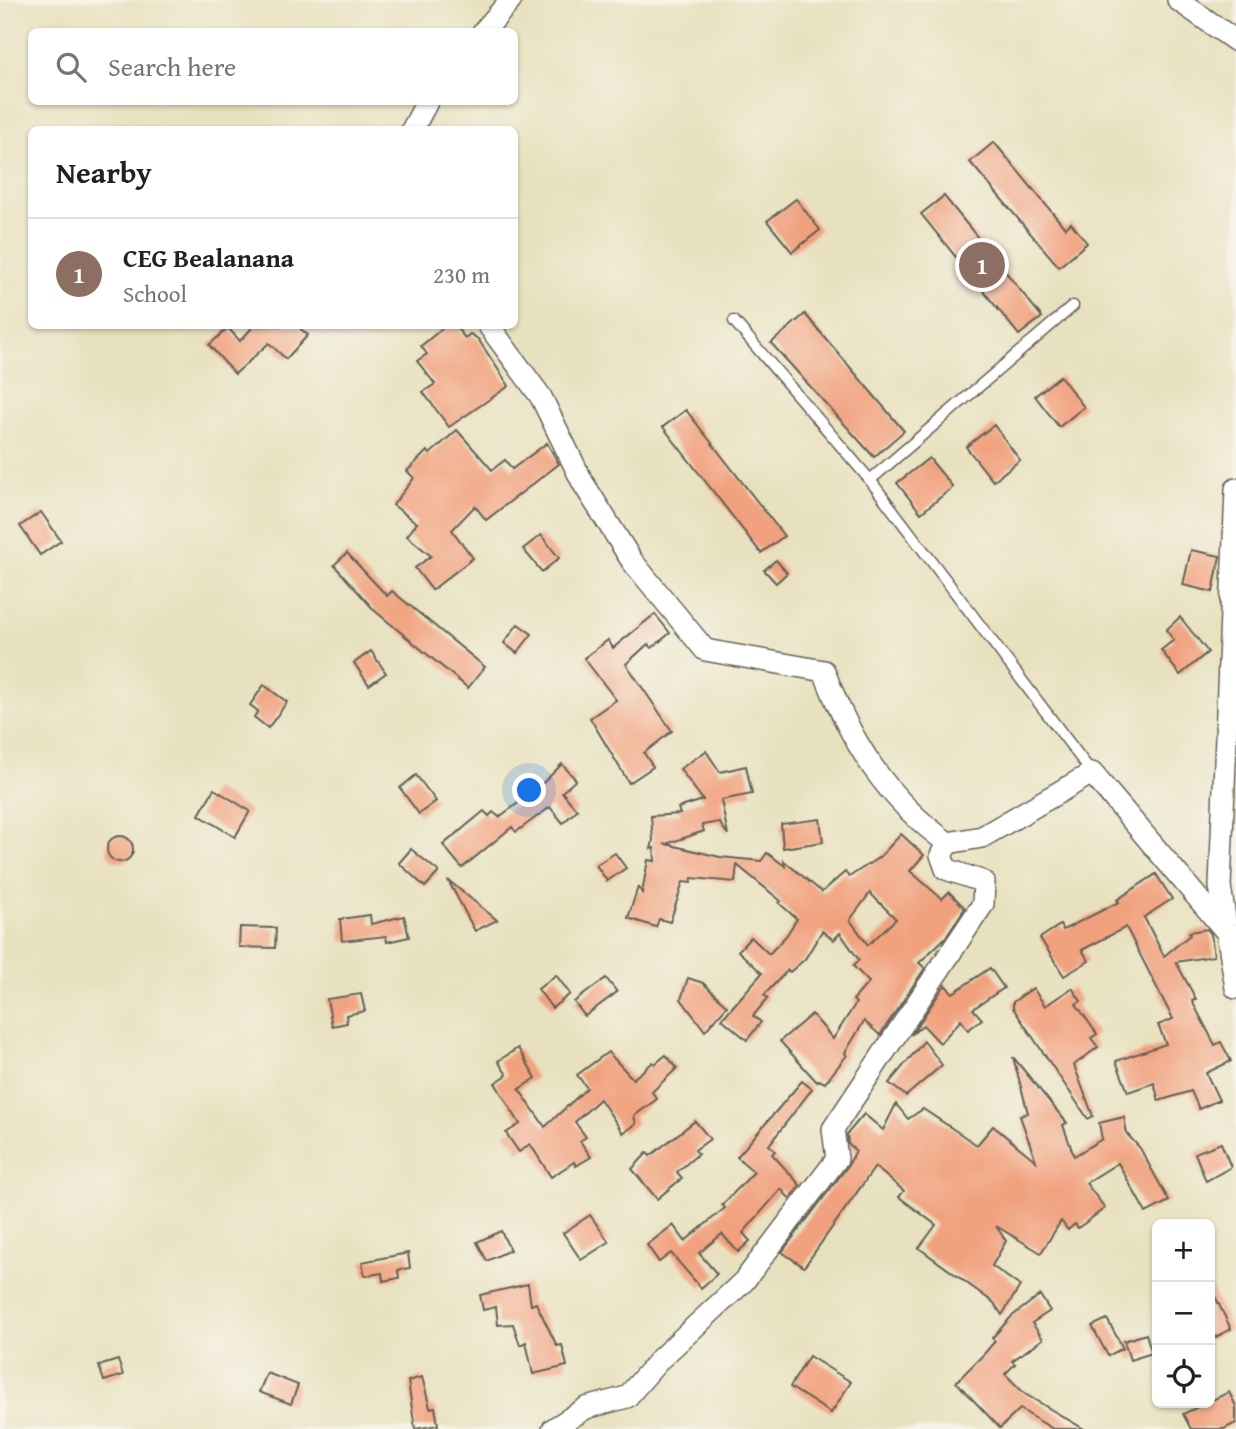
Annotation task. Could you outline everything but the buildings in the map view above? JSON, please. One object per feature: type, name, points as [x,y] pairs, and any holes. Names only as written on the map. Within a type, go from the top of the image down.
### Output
[{"type":"street","points":[[487,28],[512,0]]},
{"type":"street","points":[[1178,0],[1236,41]]},
{"type":"street","points":[[414,126],[425,105]]},
{"type":"street","points":[[491,329],[541,397],[583,483],[632,561],[705,650],[824,671],[863,754],[880,779],[915,820],[948,843],[982,837],[1093,773],[1230,936]]},
{"type":"street","points":[[1236,489],[1228,883],[1236,988]]},
{"type":"street","points":[[553,1429],[586,1408],[627,1397],[660,1359],[744,1282],[837,1159],[833,1129],[983,904],[984,882],[946,869],[942,855],[948,843]]},
{"type":"lane","points":[[870,480],[1073,306]]},
{"type":"lane","points":[[734,321],[870,480],[1093,773]]},
{"type":"place","name":"CEG Bealanana","points":[[982,265]]}]
